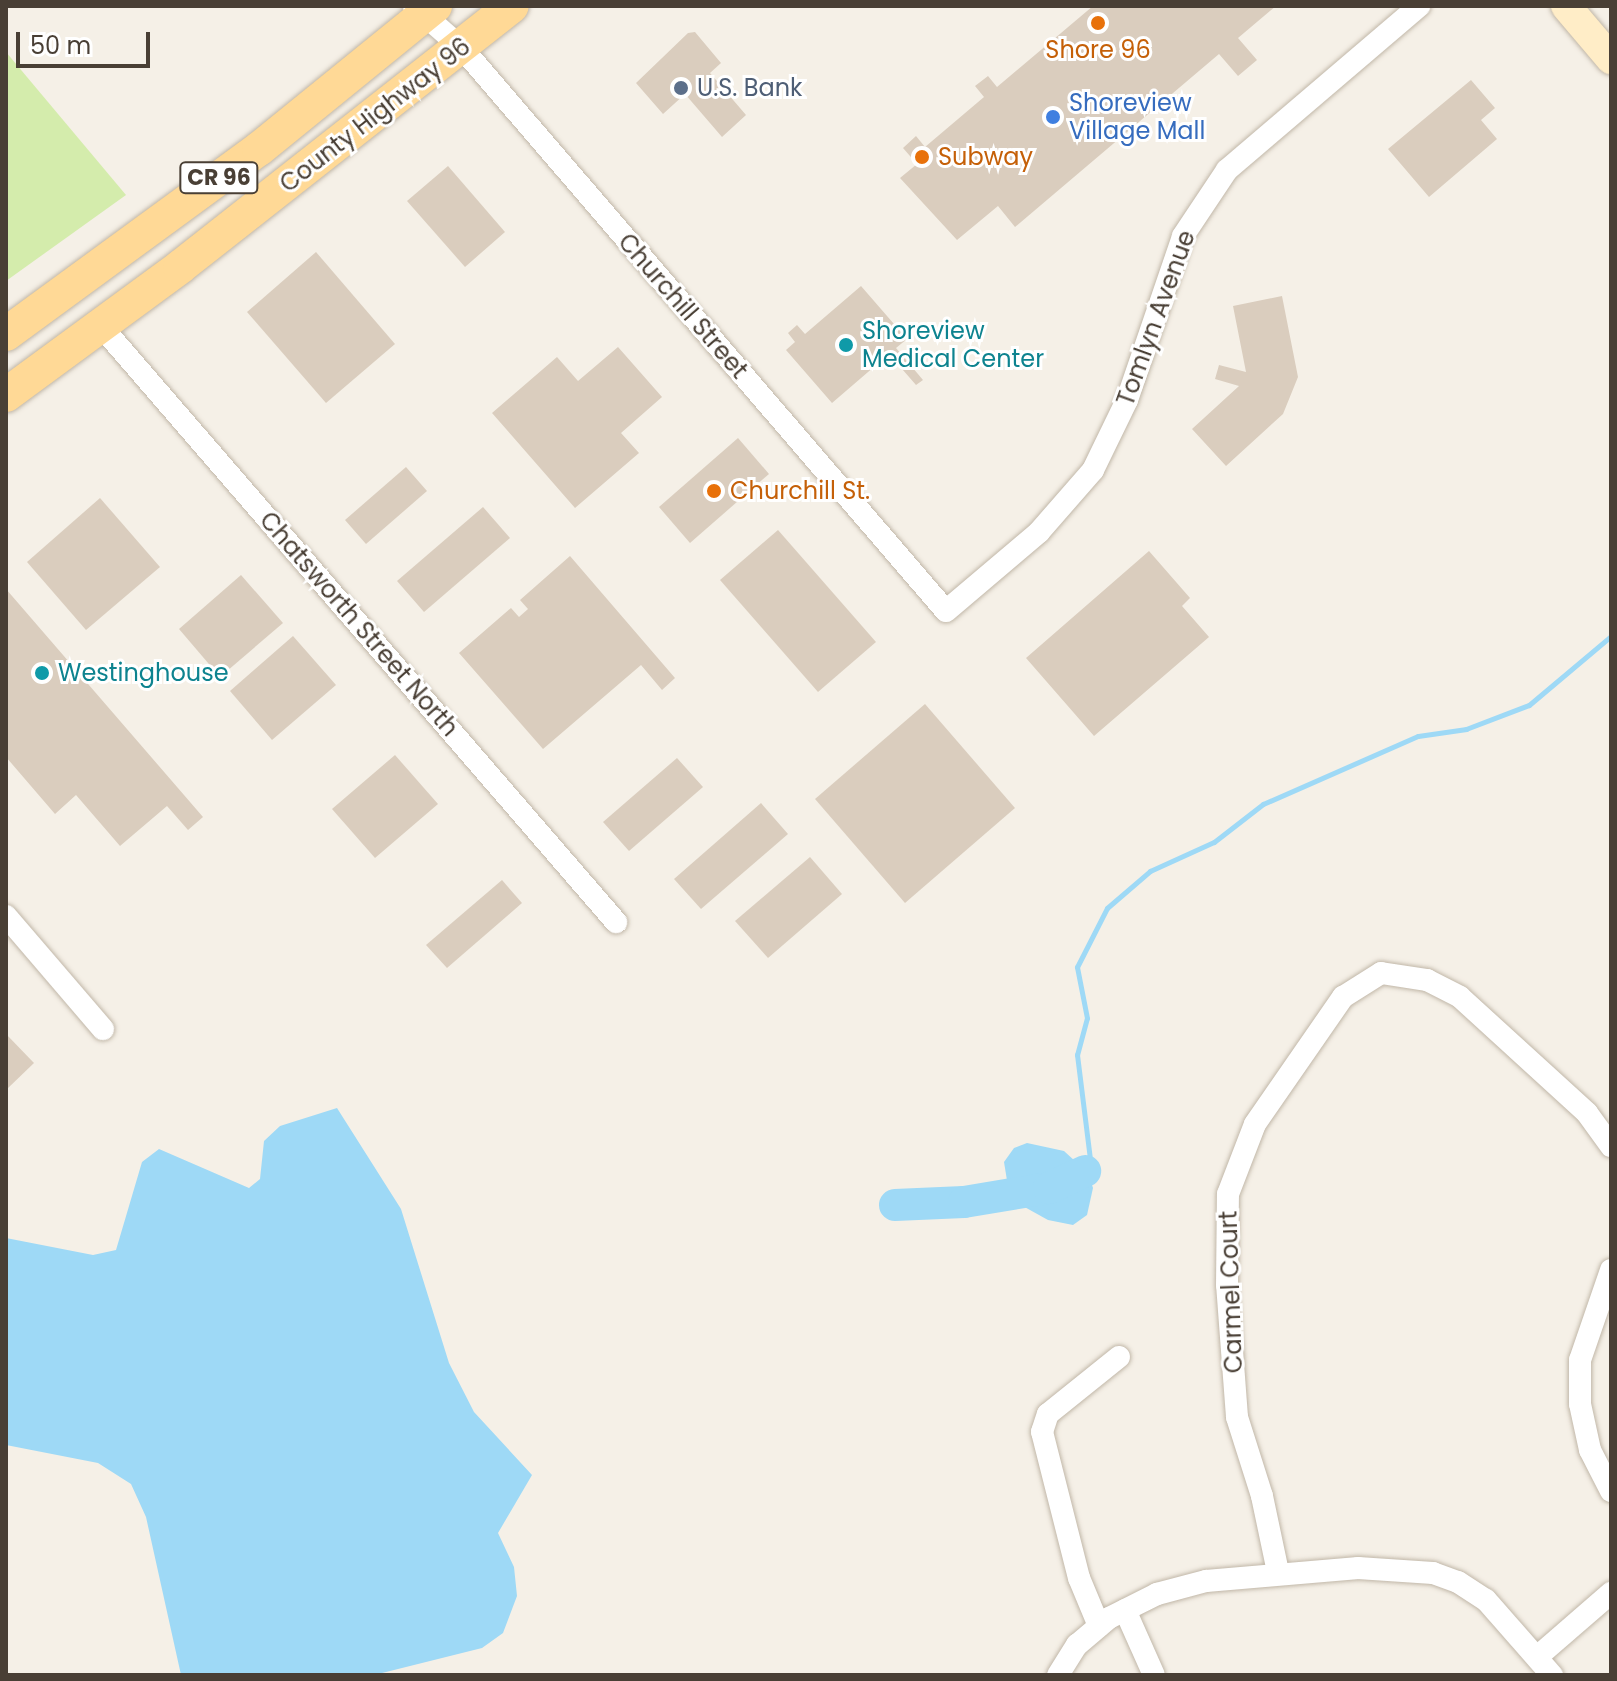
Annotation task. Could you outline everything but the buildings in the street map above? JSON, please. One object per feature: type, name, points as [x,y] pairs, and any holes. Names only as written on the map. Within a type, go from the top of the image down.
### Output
[{"type":"main road","name":"County Highway 96","points":[[6,395],[101,326],[462,48],[512,6]]},
{"type":"main road","points":[[1566,6],[1611,59]]},
{"type":"main road","name":"County Highway 96","points":[[6,334],[259,149],[425,9]]},
{"type":"street","name":"Tomlyn Avenue","points":[[946,611],[1039,532],[1093,471],[1127,400],[1183,236],[1221,177],[1255,143],[1419,6]]},
{"type":"street","name":"Churchill Street","points":[[425,9],[462,48],[946,611]]},
{"type":"street","name":"Chatsworth Street North","points":[[101,326],[616,922]]},
{"type":"street","points":[[6,916],[103,1029]]},
{"type":"street","name":"Carmel Court","points":[[1278,1572],[1262,1496],[1237,1417],[1227,1285],[1228,1194],[1255,1124],[1343,997],[1381,973],[1427,980],[1460,997],[1587,1113],[1611,1146]]},
{"type":"street","points":[[1611,1270],[1580,1360],[1580,1404],[1590,1450],[1611,1491]]},
{"type":"street","points":[[1099,1626],[1079,1578],[1042,1432],[1048,1414],[1119,1357]]},
{"type":"street","points":[[1058,1675],[1077,1645],[1099,1626],[1157,1594],[1206,1581],[1278,1572],[1358,1568],[1433,1573],[1486,1600],[1552,1675]]},
{"type":"street","points":[[1537,1657],[1611,1593]]},
{"type":"street","points":[[1125,1610],[1154,1675]]},
{"type":"green space","points":[[6,52],[126,195],[6,281]]},
{"type":"water","points":[[337,1108],[401,1209],[449,1363],[474,1412],[532,1475],[498,1533],[514,1567],[517,1596],[503,1633],[482,1648],[374,1675],[181,1675],[146,1517],[131,1484],[98,1463],[6,1445],[6,1238],[93,1255],[116,1250],[142,1162],[159,1149],[249,1188],[260,1179],[264,1141],[280,1126]]},
{"type":"water","points":[[1027,1143],[1064,1151],[1088,1173],[1093,1188],[1087,1215],[1073,1225],[1048,1220],[1010,1199],[1004,1162],[1014,1148]]},
{"type":"waterway","points":[[1085,1171],[1090,1159],[1077,1055],[1087,1018],[1077,967],[1107,908],[1150,871],[1214,842],[1263,804],[1418,736],[1466,729],[1529,705],[1611,636]]},
{"type":"waterway","points":[[895,1205],[964,1202],[1049,1188],[1085,1171]]},
{"type":"place","name":"Shore 96","points":[[1098,23]]},
{"type":"place","name":"U.S. Bank","points":[[681,88]]},
{"type":"place","name":"Shoreview Village Mall","points":[[1053,117]]},
{"type":"place","name":"Subway","points":[[922,157]]},
{"type":"place","name":"Shoreview Medical Center","points":[[846,345]]},
{"type":"place","name":"Churchill St.","points":[[714,491]]},
{"type":"place","name":"Westinghouse","points":[[42,673]]}]
